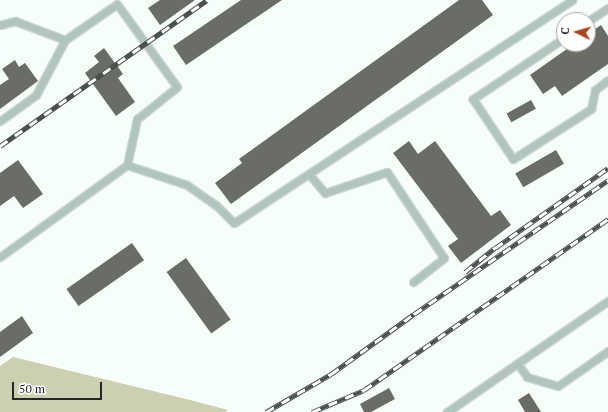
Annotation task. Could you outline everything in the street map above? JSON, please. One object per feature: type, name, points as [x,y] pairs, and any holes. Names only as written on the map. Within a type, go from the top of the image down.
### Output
[{"type":"lane","points":[[127,165],[187,185],[216,205],[234,223],[572,0]]},
{"type":"lane","points":[[0,122],[36,95],[65,40],[117,4],[177,87],[137,119],[127,165],[0,257]]},
{"type":"lane","points":[[596,16],[608,8]]},
{"type":"lane","points":[[0,25],[15,21],[65,40]]},
{"type":"lane","points":[[556,43],[473,99],[512,159],[591,108],[595,90],[608,80]]},
{"type":"lane","points":[[309,174],[325,193],[387,172],[444,258],[413,282]]},
{"type":"lane","points":[[447,412],[608,301]]},
{"type":"lane","points":[[518,364],[527,377],[558,386],[608,351]]},
{"type":"green space","points":[[13,357],[228,410],[225,412],[0,412],[0,366]]},
{"type":"building","points":[[160,0],[195,0],[160,25],[148,8]]},
{"type":"building","points":[[241,0],[282,0],[186,65],[173,46]]},
{"type":"building","points":[[459,0],[482,0],[493,15],[231,204],[215,183],[242,163],[239,159]]},
{"type":"building","points":[[601,25],[608,36],[608,64],[562,96],[555,86],[543,94],[530,75],[563,52],[596,52],[596,28]]},
{"type":"building","points":[[104,48],[123,74],[118,78],[135,102],[116,116],[85,73],[99,62],[94,56]]},
{"type":"building","points":[[15,60],[19,67],[25,63],[38,81],[0,109],[0,85],[9,79],[2,69]]},
{"type":"building","points":[[531,100],[536,109],[511,122],[507,114]]},
{"type":"building","points":[[409,141],[418,154],[435,141],[491,216],[500,210],[511,225],[461,263],[448,246],[458,239],[393,153]]},
{"type":"building","points":[[556,150],[564,164],[523,187],[515,174]]},
{"type":"building","points":[[18,160],[43,194],[23,208],[14,196],[0,206],[0,173]]},
{"type":"building","points":[[132,243],[144,260],[79,306],[66,289]]},
{"type":"building","points":[[186,258],[231,319],[211,334],[167,272]]},
{"type":"building","points":[[22,316],[33,333],[0,357],[0,332]]},
{"type":"building","points":[[389,388],[395,399],[371,412],[364,412],[360,404]]},
{"type":"building","points":[[529,393],[541,412],[525,412],[518,400]]},
{"type":"railway","points":[[0,146],[207,0]]},
{"type":"railway","points":[[465,272],[495,248],[608,168]]},
{"type":"railway","points":[[266,412],[331,374],[414,314],[608,180]]},
{"type":"railway","points":[[312,412],[364,390],[608,219]]}]
